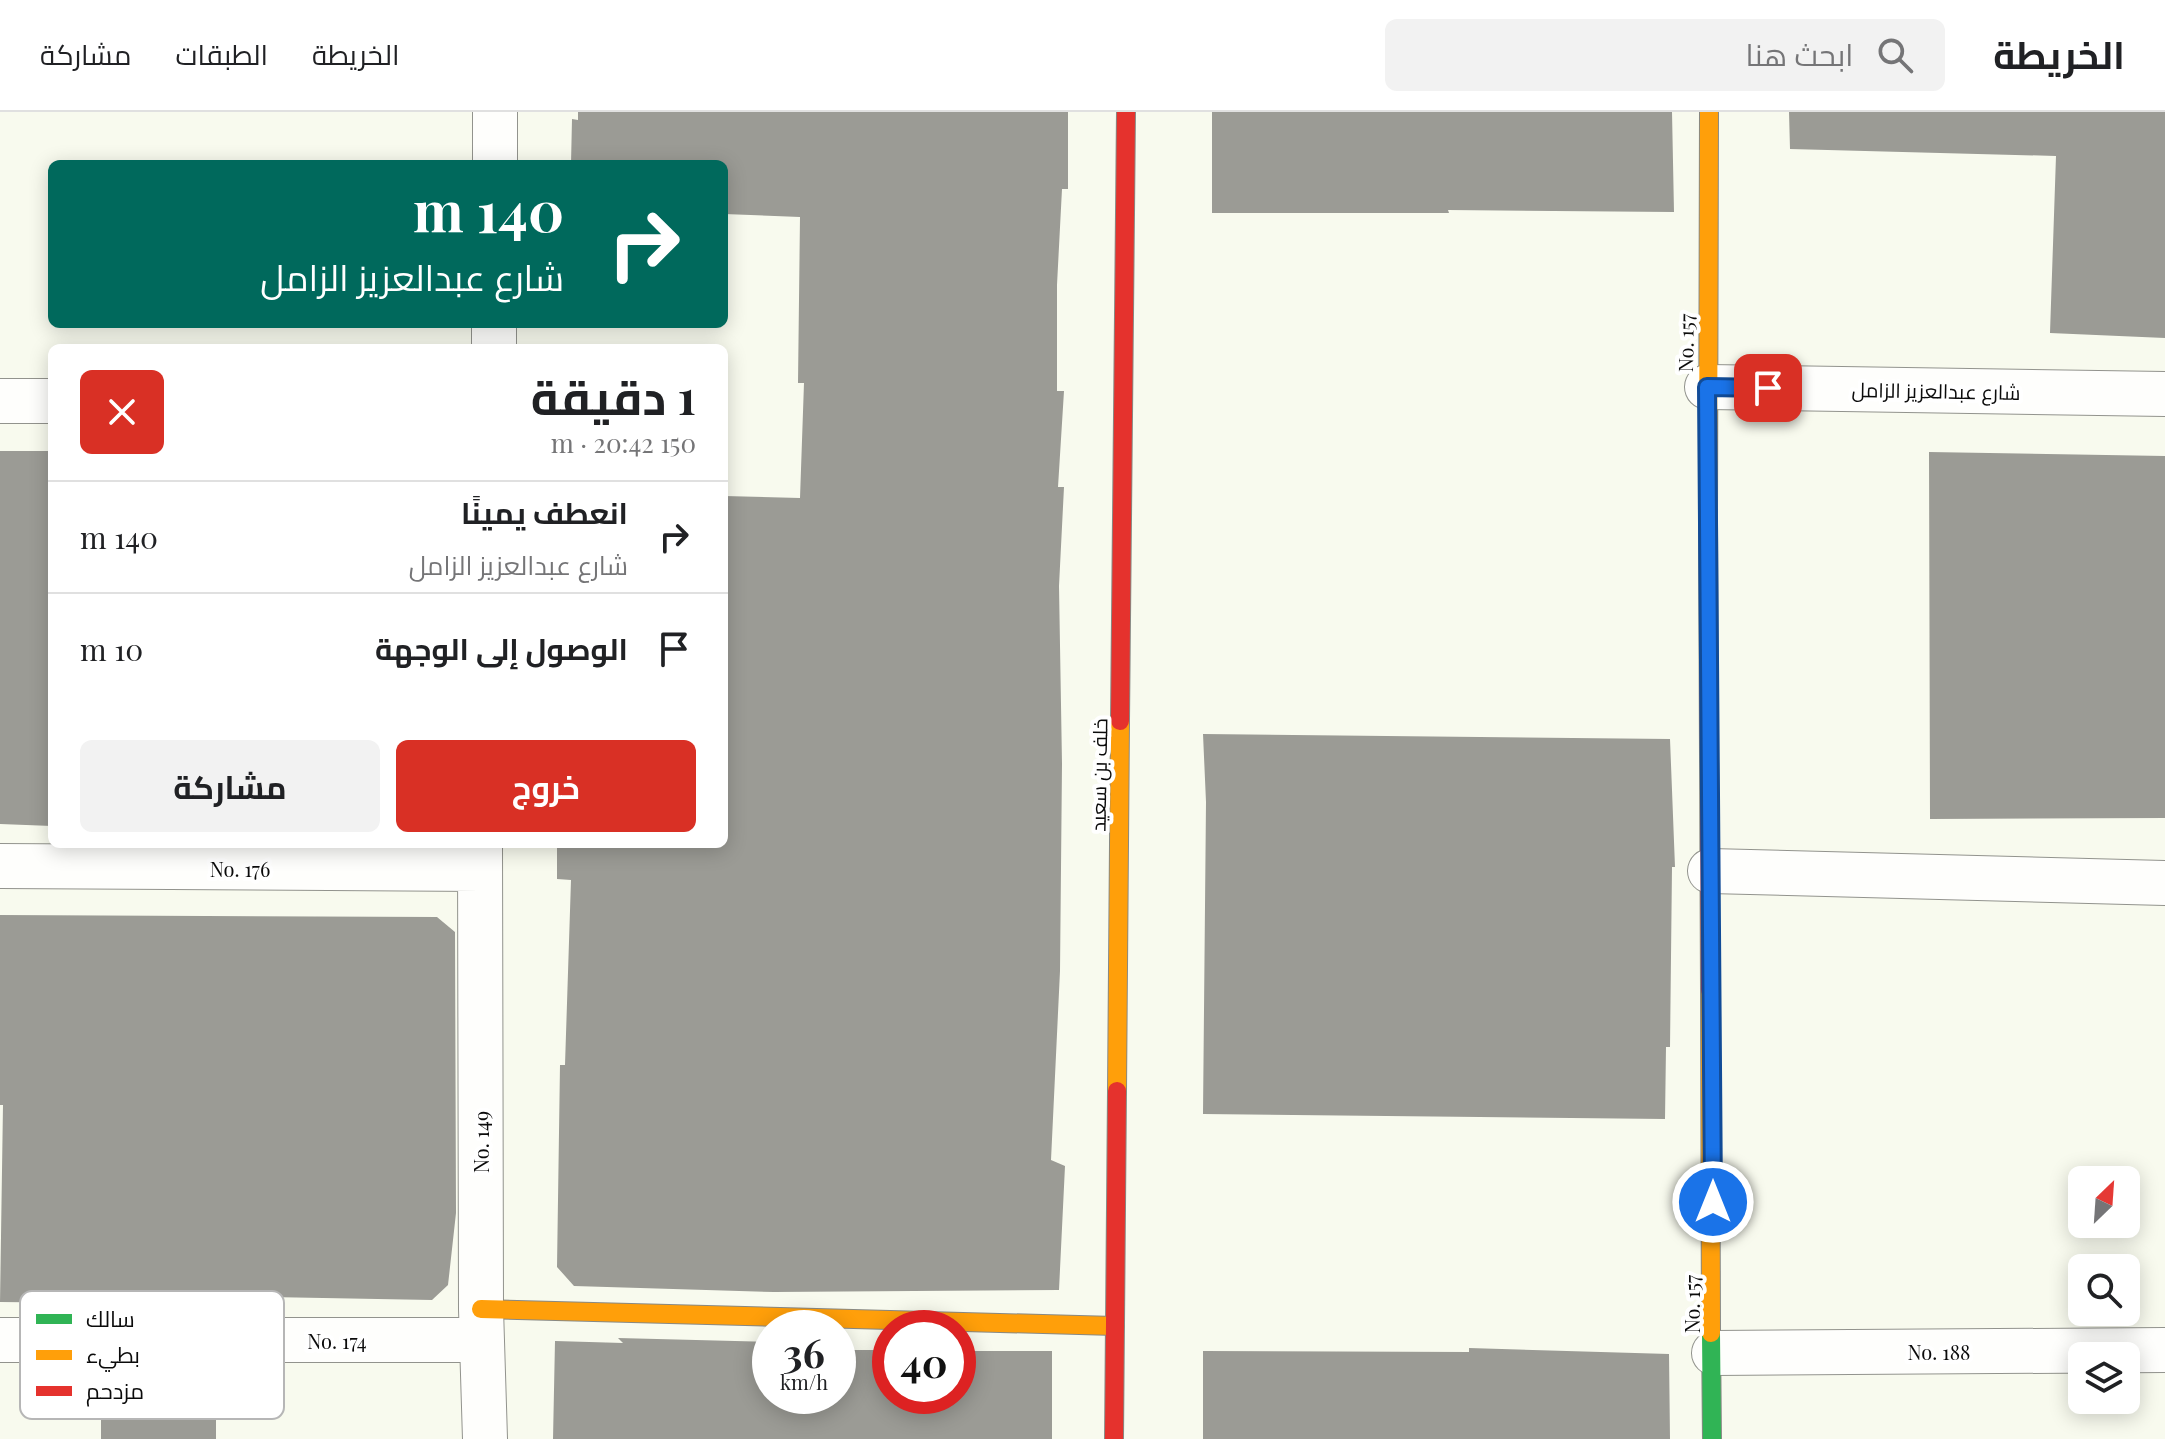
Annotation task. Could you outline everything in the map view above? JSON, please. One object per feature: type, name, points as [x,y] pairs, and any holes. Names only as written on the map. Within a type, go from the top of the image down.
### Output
[{"type":"street","points":[[495,112],[495,160]]},
{"type":"street","name":"خلف بن سعيد","points":[[1114,1439],[1126,112]]},
{"type":"street","name":"No. 157","points":[[1709,112],[1707,387],[1714,1353],[1712,1439]]},
{"type":"street","name":"شارع عبدالعزيز الزامل","points":[[1707,387],[2165,394]]},
{"type":"street","points":[[0,401],[48,401]]},
{"type":"street","name":"No. 176","points":[[0,866],[480,857]]},
{"type":"street","name":"No. 149","points":[[480,857],[481,1324],[485,1439]]},
{"type":"street","points":[[1710,871],[2165,883]]},
{"type":"street","points":[[481,1324],[1115,1326]]},
{"type":"street","name":"No. 174","points":[[284,1331],[481,1324]]},
{"type":"street","name":"No. 174","points":[[0,1340],[20,1339]]},
{"type":"street","name":"No. 188","points":[[1714,1353],[2165,1350]]},
{"type":"building","points":[[578,112],[1068,112],[1068,189],[1062,189],[1057,285],[1057,391],[1064,391],[1058,487],[1064,487],[1059,586],[1062,764],[1060,971],[1051,1160],[1065,1166],[1059,1290],[774,1292],[574,1286],[557,1267],[560,1065],[565,1065],[571,880],[557,879],[557,848],[728,848],[728,496],[800,498],[804,383],[798,383],[800,217],[728,214],[728,160],[571,160],[572,119],[578,120]]},
{"type":"building","points":[[1212,112],[1672,112],[1674,212],[1448,210],[1449,213],[1212,213]]},
{"type":"building","points":[[1789,112],[2165,112],[2165,338],[2050,333],[2056,156],[1790,149]]},
{"type":"building","points":[[0,451],[48,451],[48,826],[0,824]]},
{"type":"building","points":[[1929,452],[2165,456],[2165,818],[1930,819]]},
{"type":"building","points":[[1203,734],[1670,739],[1675,867],[1672,867],[1670,1047],[1666,1047],[1665,1119],[1203,1114],[1206,802]]},
{"type":"building","points":[[0,915],[437,917],[455,932],[456,1213],[448,1285],[432,1300],[284,1297],[284,1291],[20,1291],[20,1302],[0,1302],[3,1105],[0,1105]]},
{"type":"building","points":[[618,1338],[752,1342],[752,1414],[856,1414],[856,1350],[872,1350],[872,1414],[976,1414],[976,1351],[1052,1351],[1052,1439],[553,1439],[555,1341],[623,1343]]},
{"type":"building","points":[[1469,1348],[1669,1354],[1670,1439],[1203,1439],[1203,1351],[1469,1352]]},
{"type":"building","points":[[101,1419],[216,1419],[216,1439],[101,1439]]},
{"type":"traffic: fast","points":[[1711,1333],[1712,1439]]},
{"type":"traffic: slow","points":[[1708,518],[1709,112]]},
{"type":"traffic: slow","points":[[1117,1091],[1120,721]]},
{"type":"traffic: slow","points":[[1710,990],[1711,1333]]},
{"type":"traffic: slow","points":[[481,1309],[1115,1326]]},
{"type":"traffic: jam","points":[[1120,721],[1126,112]]},
{"type":"traffic: jam","points":[[1708,518],[1710,990]]},
{"type":"traffic: jam","points":[[1114,1439],[1117,1091]]},
{"type":"route","points":[[1713,1202],[1707,387],[1768,388]]}]
